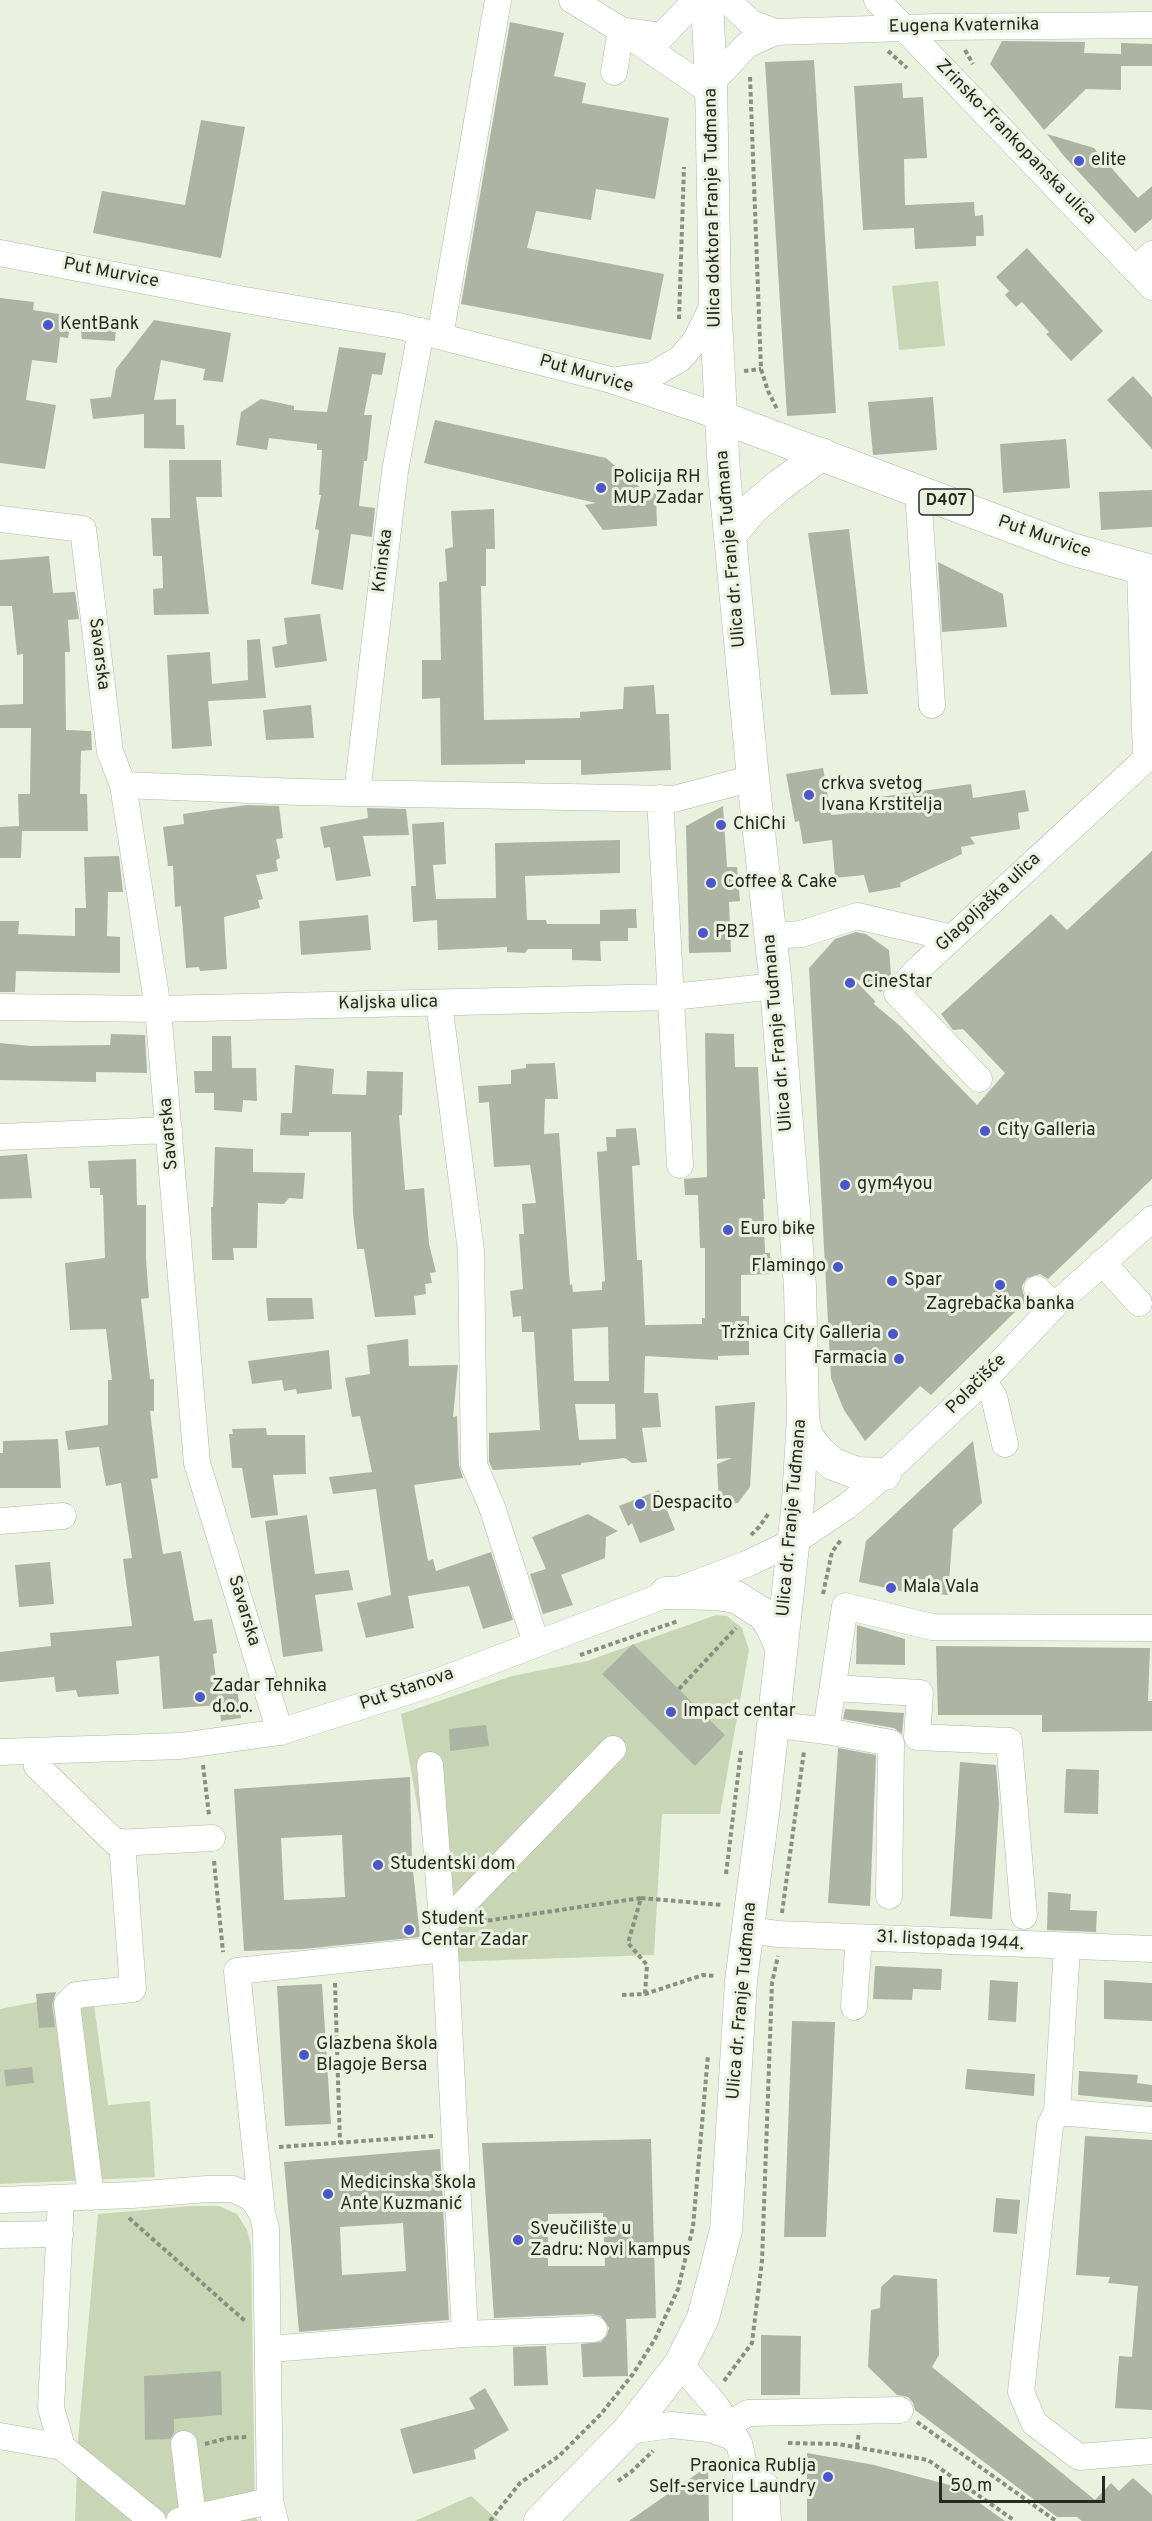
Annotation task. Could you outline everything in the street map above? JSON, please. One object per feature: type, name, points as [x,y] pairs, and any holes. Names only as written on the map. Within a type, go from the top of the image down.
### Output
[{"type":"main road","name":"Ulica doktora Franje Tuđmana","points":[[707,0],[715,301],[721,417]]},
{"type":"main road","name":"Put Murvice","points":[[721,417],[1071,549],[1146,570]]},
{"type":"main road","name":"Ulica dr. Franje Tuđmana","points":[[540,2521],[628,2431],[680,2364],[703,2318],[726,2230],[741,1981],[734,1924],[764,1806],[771,1724],[795,1541],[803,1416],[800,1286],[776,986],[753,778],[721,417]]},
{"type":"main road","points":[[730,535],[753,508],[822,454]]},
{"type":"main road","points":[[803,1416],[807,1436],[819,1452],[833,1464],[857,1473],[885,1473]]},
{"type":"main road","points":[[674,1606],[716,1594],[736,1597],[763,1614],[781,1647]]},
{"type":"street","name":"Kninska","points":[[357,793],[395,471],[431,333],[498,0]]},
{"type":"street","points":[[572,0],[711,88]]},
{"type":"street","points":[[621,30],[662,36],[696,0]]},
{"type":"street","name":"Eugena Kvaternika","points":[[728,0],[751,22],[775,32]]},
{"type":"street","name":"Zrinsko-Frankopanska ulica","points":[[877,0],[1147,270]]},
{"type":"street","name":"Eugena Kvaternika","points":[[711,88],[747,45],[775,32],[1152,25]]},
{"type":"street","points":[[614,72],[621,30]]},
{"type":"street","name":"Put Murvice","points":[[0,253],[431,333],[611,380],[721,417]]},
{"type":"street","points":[[611,380],[652,375],[680,359],[696,340],[715,301]]},
{"type":"street","points":[[918,491],[932,705]]},
{"type":"street","name":"Savarska","points":[[0,519],[83,529],[110,752],[123,785],[158,1009],[197,1463],[280,1732]]},
{"type":"street","name":"Glagoljaška ulica","points":[[979,1080],[897,993],[916,971],[1149,760],[1146,570]]},
{"type":"street","points":[[123,785],[357,793],[674,799],[753,778]]},
{"type":"street","points":[[660,798],[680,1165]]},
{"type":"street","points":[[771,936],[801,934],[856,916],[952,938]]},
{"type":"street","name":"Kaljska ulica","points":[[0,1007],[158,1009],[672,997],[776,986]]},
{"type":"street","points":[[439,1003],[471,1251],[474,1465],[492,1506],[536,1643]]},
{"type":"street","points":[[0,1137],[169,1130]]},
{"type":"street","name":"Polačišće","points":[[795,1541],[847,1506],[983,1381],[1046,1298],[1102,1262],[1152,1219]]},
{"type":"street","points":[[1102,1262],[1139,1303]]},
{"type":"street","points":[[983,1381],[994,1397],[1005,1444]]},
{"type":"street","points":[[0,1521],[63,1516]]},
{"type":"street","name":"Put Stanova","points":[[0,1752],[180,1746],[280,1732],[434,1683],[536,1643],[674,1606],[749,1563],[795,1541]]},
{"type":"street","points":[[815,1737],[832,1688],[845,1606],[932,1627],[1152,1628]]},
{"type":"street","points":[[832,1688],[920,1693],[917,1737],[1009,1741],[1024,1916]]},
{"type":"street","points":[[771,1724],[815,1737],[891,1743],[889,1896]]},
{"type":"street","points":[[192,2445],[186,2519],[273,2511],[267,2229],[262,2213],[237,1971],[334,1961],[444,1937],[473,1894],[613,1749]]},
{"type":"street","points":[[430,1765],[444,1937],[465,2334]]},
{"type":"street","points":[[37,1766],[116,1843],[212,1838]]},
{"type":"street","points":[[98,2197],[67,2004],[76,1995],[133,1989],[122,1842]]},
{"type":"street","name":"31. listopada 1944.","points":[[734,1924],[778,1934],[1152,1949]]},
{"type":"street","points":[[854,2007],[858,1950],[855,1938]]},
{"type":"street","points":[[1067,1947],[1057,2112],[1050,2125],[1021,2392],[1034,2423],[1079,2457],[1152,2451]]},
{"type":"street","points":[[1057,2112],[1152,2120]]},
{"type":"street","points":[[0,2200],[233,2189],[252,2198],[262,2213]]},
{"type":"street","points":[[61,2198],[51,2408],[62,2447]]},
{"type":"street","points":[[0,2235],[60,2234]]},
{"type":"street","points":[[269,2344],[594,2329]]},
{"type":"street","points":[[680,2364],[716,2406],[733,2434],[746,2473],[746,2521]]},
{"type":"street","points":[[628,2431],[671,2425],[709,2429],[730,2436],[748,2413],[900,2410]]},
{"type":"street","points":[[0,2436],[62,2447],[153,2521]]},
{"type":"street","points":[[746,2473],[766,2486],[768,2521]]},
{"type":"path","points":[[883,48],[908,69]]},
{"type":"path","points":[[750,68],[761,369],[768,391],[782,418]]},
{"type":"path","points":[[679,329],[684,166]]},
{"type":"path","points":[[746,1539],[759,1527],[771,1508]]},
{"type":"path","points":[[572,1658],[674,1606]]},
{"type":"path","points":[[679,1689],[742,1621]]},
{"type":"path","points":[[782,1908],[815,1737]]},
{"type":"path","points":[[725,1881],[741,1750]]},
{"type":"path","points":[[723,1893],[722,1905],[734,1924]]},
{"type":"path","points":[[473,1894],[484,1921],[641,1898],[722,1905]]},
{"type":"path","points":[[641,1898],[628,1943],[647,1965],[645,1994]]},
{"type":"path","points":[[729,2377],[752,2343],[760,2273],[772,1983],[778,1959]]},
{"type":"path","points":[[334,1961],[340,2143]]},
{"type":"path","points":[[712,1988],[715,1964]]},
{"type":"path","points":[[622,1995],[645,1994],[703,1976],[713,1976]]},
{"type":"path","points":[[490,2521],[520,2483],[559,2456],[600,2414],[633,2374],[655,2339],[673,2299],[693,2227],[708,2045]]},
{"type":"path","points":[[255,2149],[455,2135]]},
{"type":"path","points":[[98,2197],[194,2273],[269,2344]]},
{"type":"path","points":[[900,2410],[1056,2521]]},
{"type":"path","points":[[192,2445],[228,2438],[270,2436]]},
{"type":"path","points":[[788,2443],[837,2444],[928,2460],[1015,2521]]},
{"type":"green space","points":[[938,281],[945,346],[899,350],[892,286]]},
{"type":"green space","points":[[716,1615],[727,1616],[742,1628],[749,1650],[720,1814],[662,1814],[654,1955],[445,1962],[401,1714],[512,1676],[587,1661]]},
{"type":"green space","points":[[92,1991],[108,2105],[150,2101],[155,2177],[0,2184],[0,2009]]},
{"type":"green space","points":[[219,2206],[237,2214],[247,2230],[251,2246],[255,2517],[258,2521],[75,2521],[78,2440],[98,2214]]},
{"type":"green space","points":[[471,2496],[499,2521],[415,2521]]},
{"type":"building","points":[[510,22],[564,33],[554,76],[586,83],[582,103],[669,118],[655,199],[596,189],[591,220],[536,211],[527,248],[664,274],[651,340],[461,304]]},
{"type":"building","points":[[1002,41],[1085,42],[1084,53],[1121,54],[1121,90],[1086,89],[1044,130],[990,64]]},
{"type":"building","points":[[1121,43],[1152,44],[1152,66],[1121,66]]},
{"type":"building","points":[[814,60],[836,413],[787,416],[765,62]]},
{"type":"building","points":[[902,83],[903,98],[923,97],[927,158],[904,159],[905,205],[974,202],[975,216],[983,215],[984,236],[976,236],[976,246],[915,249],[914,228],[863,230],[854,86]]},
{"type":"building","points":[[201,120],[245,127],[221,258],[93,233],[102,191],[185,205]]},
{"type":"building","points":[[1047,134],[1094,148],[1138,198],[1152,186],[1152,219],[1135,233],[1063,155]]},
{"type":"building","points":[[1027,248],[1103,331],[1071,361],[1046,334],[1049,332],[1022,302],[1016,307],[1005,295],[1009,291],[996,277]]},
{"type":"building","points":[[0,298],[34,302],[33,310],[72,316],[68,338],[60,337],[57,363],[32,360],[26,400],[56,405],[45,469],[0,463]]},
{"type":"building","points":[[91,315],[117,317],[115,341],[82,339],[79,317],[91,319]]},
{"type":"building","points":[[154,320],[231,333],[223,382],[203,380],[205,369],[161,360],[154,400],[176,399],[176,425],[184,425],[185,449],[144,448],[144,414],[93,419],[90,399],[111,397],[116,369]]},
{"type":"building","points":[[339,347],[386,353],[382,375],[372,374],[364,415],[372,415],[359,506],[375,508],[372,537],[351,534],[343,590],[311,584],[319,530],[315,529],[321,495],[319,495],[322,450],[317,450],[317,444],[269,438],[267,450],[236,445],[241,412],[261,399],[294,406],[294,410],[327,412]]},
{"type":"building","points":[[1133,376],[1152,397],[1152,449],[1107,400]]},
{"type":"building","points":[[933,397],[937,450],[873,455],[868,402]]},
{"type":"building","points":[[435,420],[606,458],[644,491],[656,493],[657,526],[603,530],[585,505],[596,503],[424,463]]},
{"type":"building","points":[[1066,439],[1070,488],[1003,493],[1000,444]]},
{"type":"building","points":[[169,460],[221,460],[222,497],[196,497],[209,614],[154,615],[153,589],[163,588],[162,556],[153,556],[151,518],[170,518]]},
{"type":"building","points":[[1152,490],[1152,527],[1101,530],[1099,492]]},
{"type":"building","points":[[494,509],[495,549],[486,549],[486,586],[481,586],[484,720],[580,718],[580,712],[623,709],[624,687],[654,685],[656,714],[669,714],[671,770],[581,775],[581,760],[525,760],[525,764],[441,765],[440,698],[422,699],[422,660],[441,660],[439,582],[447,581],[445,549],[453,547],[451,511]]},
{"type":"building","points":[[849,529],[868,694],[831,695],[808,533]]},
{"type":"building","points":[[49,556],[53,593],[75,592],[79,619],[68,620],[70,652],[65,652],[66,730],[91,731],[92,750],[81,751],[80,794],[87,794],[88,831],[22,831],[21,858],[0,858],[0,827],[19,826],[18,794],[30,794],[31,728],[0,728],[0,705],[23,704],[23,654],[17,655],[12,606],[0,606],[0,560]]},
{"type":"building","points":[[938,562],[1003,594],[1007,627],[942,632]]},
{"type":"building","points":[[320,614],[327,661],[275,668],[272,647],[287,644],[284,618]]},
{"type":"building","points":[[260,639],[266,698],[208,701],[212,746],[172,749],[167,655],[210,652],[212,684],[248,680],[247,640]]},
{"type":"building","points":[[311,705],[314,738],[266,740],[263,710]]},
{"type":"building","points":[[823,768],[831,815],[882,810],[880,797],[971,784],[973,798],[1025,790],[1029,811],[1018,813],[1020,829],[970,837],[975,844],[961,847],[962,854],[900,883],[901,887],[869,893],[864,875],[835,878],[832,840],[803,844],[799,821],[795,822],[786,774]]},
{"type":"building","points":[[247,805],[279,806],[283,838],[276,839],[280,858],[276,860],[278,871],[256,875],[263,899],[258,900],[260,908],[224,917],[227,969],[200,971],[199,967],[186,968],[181,906],[175,907],[173,866],[168,866],[163,827],[184,824],[183,814]]},
{"type":"building","points":[[723,806],[727,867],[737,867],[740,901],[729,902],[731,952],[689,953],[686,826]]},
{"type":"building","points":[[367,808],[406,809],[409,835],[363,836],[371,876],[336,881],[330,847],[324,848],[320,827],[368,818]]},
{"type":"building","points":[[444,822],[446,864],[433,865],[436,899],[496,898],[495,843],[620,840],[620,873],[525,876],[527,920],[546,920],[547,924],[600,924],[600,910],[636,909],[637,928],[628,928],[628,941],[600,941],[601,961],[572,960],[572,949],[528,949],[525,953],[507,952],[507,947],[438,950],[437,920],[413,922],[411,886],[416,886],[412,824]]},
{"type":"building","name":"City Galleria","points":[[1152,851],[1152,1179],[1048,1279],[1040,1274],[1027,1278],[1022,1286],[1027,1300],[931,1395],[920,1386],[865,1441],[844,1410],[831,1378],[809,968],[835,939],[856,932],[866,934],[889,950],[891,975],[881,992],[851,976],[875,1001],[874,1004],[899,1025],[977,1105],[1005,1073],[963,1029],[953,1030],[941,1014],[1051,914],[1067,930]]},
{"type":"building","points":[[119,856],[123,892],[108,892],[107,936],[120,937],[120,973],[16,971],[15,992],[0,992],[0,921],[19,921],[18,934],[75,936],[75,908],[86,908],[84,857]]},
{"type":"building","points":[[368,915],[371,950],[301,955],[299,921]]},
{"type":"building","points":[[705,1033],[734,1034],[735,1067],[758,1067],[765,1199],[763,1199],[765,1253],[770,1253],[771,1274],[741,1275],[741,1316],[749,1316],[749,1355],[718,1356],[718,1360],[645,1356],[644,1393],[658,1393],[661,1427],[642,1428],[647,1462],[632,1463],[625,1458],[581,1463],[581,1465],[493,1470],[489,1462],[489,1433],[540,1430],[534,1332],[522,1332],[521,1316],[513,1317],[510,1291],[523,1289],[519,1234],[524,1234],[522,1204],[536,1203],[530,1165],[494,1167],[489,1102],[479,1103],[478,1086],[511,1084],[511,1070],[526,1068],[526,1064],[555,1063],[558,1099],[545,1099],[544,1134],[559,1133],[570,1285],[572,1284],[573,1292],[602,1290],[602,1282],[605,1281],[597,1152],[607,1151],[606,1137],[616,1137],[616,1129],[636,1128],[640,1165],[632,1166],[637,1260],[642,1260],[645,1325],[702,1324],[702,1318],[705,1318],[705,1248],[700,1248],[698,1195],[685,1195],[684,1179],[707,1177]],"holes":[[[608,1327],[609,1381],[574,1381],[572,1329]],[[575,1404],[615,1404],[616,1439],[579,1440]]]},
{"type":"building","points":[[111,1034],[145,1035],[147,1073],[96,1072],[96,1082],[0,1080],[0,1043],[31,1046],[110,1045]]},
{"type":"building","points":[[212,1036],[231,1036],[232,1068],[256,1068],[257,1101],[243,1100],[242,1112],[214,1110],[214,1093],[195,1093],[194,1071],[212,1071]]},
{"type":"building","points":[[295,1065],[334,1069],[332,1094],[366,1095],[367,1071],[403,1072],[402,1115],[399,1115],[405,1190],[424,1188],[429,1244],[436,1272],[430,1273],[432,1283],[425,1284],[426,1294],[414,1296],[416,1315],[375,1317],[364,1249],[357,1249],[353,1213],[351,1132],[309,1132],[309,1136],[280,1135],[281,1113],[292,1113]]},
{"type":"building","points":[[215,1147],[253,1149],[253,1172],[305,1173],[303,1199],[289,1198],[284,1204],[258,1203],[257,1248],[233,1248],[234,1260],[212,1260],[211,1207],[213,1207]]},
{"type":"building","points":[[27,1154],[32,1198],[0,1199],[0,1156]]},
{"type":"building","points":[[136,1159],[137,1205],[146,1205],[149,1298],[141,1299],[150,1379],[154,1379],[154,1411],[150,1411],[158,1478],[151,1479],[163,1554],[181,1551],[194,1621],[212,1619],[217,1653],[213,1654],[219,1705],[163,1709],[159,1656],[116,1661],[119,1694],[78,1697],[76,1690],[56,1692],[54,1677],[0,1682],[0,1652],[51,1646],[50,1633],[132,1626],[123,1559],[132,1558],[121,1483],[106,1486],[99,1447],[68,1450],[65,1431],[108,1425],[108,1380],[112,1380],[106,1329],[70,1330],[65,1263],[105,1258],[103,1195],[100,1195],[100,1188],[90,1188],[88,1161]]},
{"type":"building","points":[[266,1298],[312,1298],[314,1319],[268,1321]]},
{"type":"building","points":[[408,1339],[409,1366],[458,1365],[453,1417],[457,1416],[459,1465],[463,1478],[414,1485],[428,1561],[433,1559],[436,1571],[491,1552],[513,1620],[483,1629],[469,1586],[408,1596],[414,1628],[366,1638],[357,1603],[391,1595],[376,1489],[333,1494],[329,1477],[372,1472],[360,1416],[352,1417],[345,1378],[370,1374],[367,1345]]},
{"type":"building","points":[[329,1350],[332,1389],[297,1394],[296,1389],[284,1391],[282,1380],[252,1384],[248,1361]]},
{"type":"building","points":[[755,1402],[750,1487],[738,1503],[719,1505],[717,1464],[732,1458],[717,1459],[715,1406]]},
{"type":"building","points":[[266,1428],[267,1435],[305,1435],[306,1474],[273,1475],[278,1515],[251,1518],[242,1468],[232,1468],[229,1434],[233,1434],[232,1429]]},
{"type":"building","points":[[58,1439],[61,1488],[0,1488],[0,1453],[3,1453],[3,1441]]},
{"type":"building","points":[[973,1441],[982,1503],[953,1529],[948,1595],[905,1592],[859,1582],[866,1541]]},
{"type":"building","points":[[659,1490],[675,1530],[640,1543],[632,1523],[628,1526],[619,1506]]},
{"type":"building","points":[[588,1514],[618,1531],[606,1537],[605,1558],[561,1575],[573,1605],[543,1614],[530,1574],[546,1569],[532,1537]]},
{"type":"building","points":[[307,1515],[315,1574],[349,1570],[353,1590],[315,1595],[323,1651],[283,1657],[265,1521]]},
{"type":"building","points":[[50,1562],[54,1604],[19,1607],[15,1565]]},
{"type":"building","points":[[857,1625],[905,1639],[905,1665],[856,1664]]},
{"type":"building","name":"Impact centar","points":[[633,1644],[725,1735],[695,1766],[602,1674]]},
{"type":"building","points":[[936,1646],[1150,1648],[1148,1701],[1152,1701],[1152,1731],[1042,1732],[1042,1715],[938,1715]]},
{"type":"building","points":[[237,1687],[241,1718],[221,1721],[218,1690]]},
{"type":"building","points":[[845,1709],[904,1713],[902,1734],[894,1728],[843,1719]]},
{"type":"building","points":[[486,1725],[489,1746],[450,1751],[449,1729]]},
{"type":"building","points":[[838,1748],[876,1755],[870,1906],[828,1903]]},
{"type":"building","points":[[960,1762],[996,1765],[999,1804],[992,1919],[950,1916]]},
{"type":"building","points":[[1066,1769],[1099,1770],[1098,1814],[1064,1813]]},
{"type":"building","name":"Studentski dom","points":[[410,1777],[412,1861],[420,1937],[303,1949],[244,1951],[234,1789]],"holes":[[[342,1835],[345,1897],[284,1900],[281,1838]]]},
{"type":"building","points":[[1048,1892],[1071,1894],[1070,1910],[1097,1911],[1096,1932],[1047,1930]]},
{"type":"building","points":[[875,1966],[942,1969],[941,1990],[913,1989],[912,2000],[873,1999]]},
{"type":"building","points":[[990,1980],[1018,1982],[1016,2022],[988,2020]]},
{"type":"building","points":[[1104,1980],[1152,1983],[1152,2021],[1104,2019]]},
{"type":"building","name":"Glazbena škola Blagoje Bersa","points":[[322,1984],[331,2124],[285,2126],[277,1986]]},
{"type":"building","points":[[56,1992],[52,2005],[55,2027],[39,2028],[36,1994]]},
{"type":"building","points":[[792,2021],[835,2022],[826,2237],[784,2237]]},
{"type":"building","points":[[32,2067],[34,2083],[6,2086],[4,2070]]},
{"type":"building","points":[[967,2069],[1035,2074],[1034,2096],[965,2089]]},
{"type":"building","points":[[1079,2071],[1138,2075],[1137,2083],[1152,2085],[1152,2102],[1078,2095]]},
{"type":"building","points":[[1085,2136],[1152,2140],[1152,2410],[1115,2408],[1119,2356],[1132,2357],[1138,2286],[1108,2283],[1110,2277],[1076,2275]]},
{"type":"building","name":"Sveučilište u Zadru: Novi kampus","points":[[651,2139],[656,2318],[626,2319],[628,2376],[583,2377],[581,2344],[601,2342],[607,2335],[609,2328],[601,2316],[593,2314],[494,2318],[482,2143]],"holes":[[[603,2213],[605,2266],[548,2266],[548,2214]]]},
{"type":"building","points":[[440,2149],[449,2320],[299,2332],[284,2162]],"holes":[[[403,2223],[406,2271],[342,2275],[340,2227]]]},
{"type":"building","points":[[996,2198],[1020,2200],[1017,2234],[993,2232]]},
{"type":"building","points":[[894,2275],[937,2279],[939,2355],[932,2367],[1095,2500],[1111,2483],[1119,2491],[1133,2478],[1152,2495],[1152,2521],[1082,2521],[1077,2517],[1057,2517],[915,2410],[908,2397],[897,2395],[868,2367],[871,2310],[880,2308],[881,2287]]},
{"type":"building","points":[[761,2335],[801,2336],[800,2395],[761,2395]]},
{"type":"building","points":[[546,2346],[548,2385],[514,2386],[513,2347]]},
{"type":"building","points":[[221,2371],[222,2415],[174,2419],[174,2433],[170,2439],[145,2440],[144,2376]]},
{"type":"building","points":[[485,2388],[509,2430],[474,2450],[476,2459],[413,2474],[400,2429],[475,2409],[469,2398]]},
{"type":"building","points":[[807,2453],[874,2465],[957,2487],[1005,2521],[807,2521]]},
{"type":"building","points":[[708,2466],[709,2521],[629,2521]]},
{"type":"place","name":"elite","points":[[1079,161]]},
{"type":"place","name":"KentBank","points":[[48,325]]},
{"type":"place","name":"Policija RH MUP Zadar","points":[[601,488]]},
{"type":"place","name":"crkva svetog Ivana Krstitelja","points":[[809,795]]},
{"type":"place","name":"ChiChi","points":[[721,825]]},
{"type":"place","name":"Coffee & Cake","points":[[711,883]]},
{"type":"place","name":"PBZ","points":[[703,933]]},
{"type":"place","name":"CineStar","points":[[850,983]]},
{"type":"place","name":"City Galleria","points":[[985,1131]]},
{"type":"place","name":"gym4you","points":[[845,1185]]},
{"type":"place","name":"Euro bike","points":[[728,1230]]},
{"type":"place","name":"Flamingo","points":[[838,1267]]},
{"type":"place","name":"Spar","points":[[892,1281]]},
{"type":"place","name":"Zagrebačka banka","points":[[1000,1285]]},
{"type":"place","name":"Tržnica City Galleria","points":[[893,1334]]},
{"type":"place","name":"Farmacia","points":[[899,1359]]},
{"type":"place","name":"Despacito","points":[[640,1504]]},
{"type":"place","name":"Mala Vala","points":[[891,1588]]},
{"type":"place","name":"Zadar Tehnika d.o.o.","points":[[200,1697]]},
{"type":"place","name":"Impact centar","points":[[671,1712]]},
{"type":"place","name":"Studentski dom","points":[[378,1865]]},
{"type":"place","name":"Student Centar Zadar","points":[[409,1930]]},
{"type":"place","name":"Glazbena škola Blagoje Bersa","points":[[304,2055]]},
{"type":"place","name":"Medicinska škola Ante Kuzmanić","points":[[328,2194]]},
{"type":"place","name":"Sveučilište u Zadru: Novi kampus","points":[[518,2240]]},
{"type":"place","name":"Praonica Rublja Self-service Laundry","points":[[828,2477]]}]
